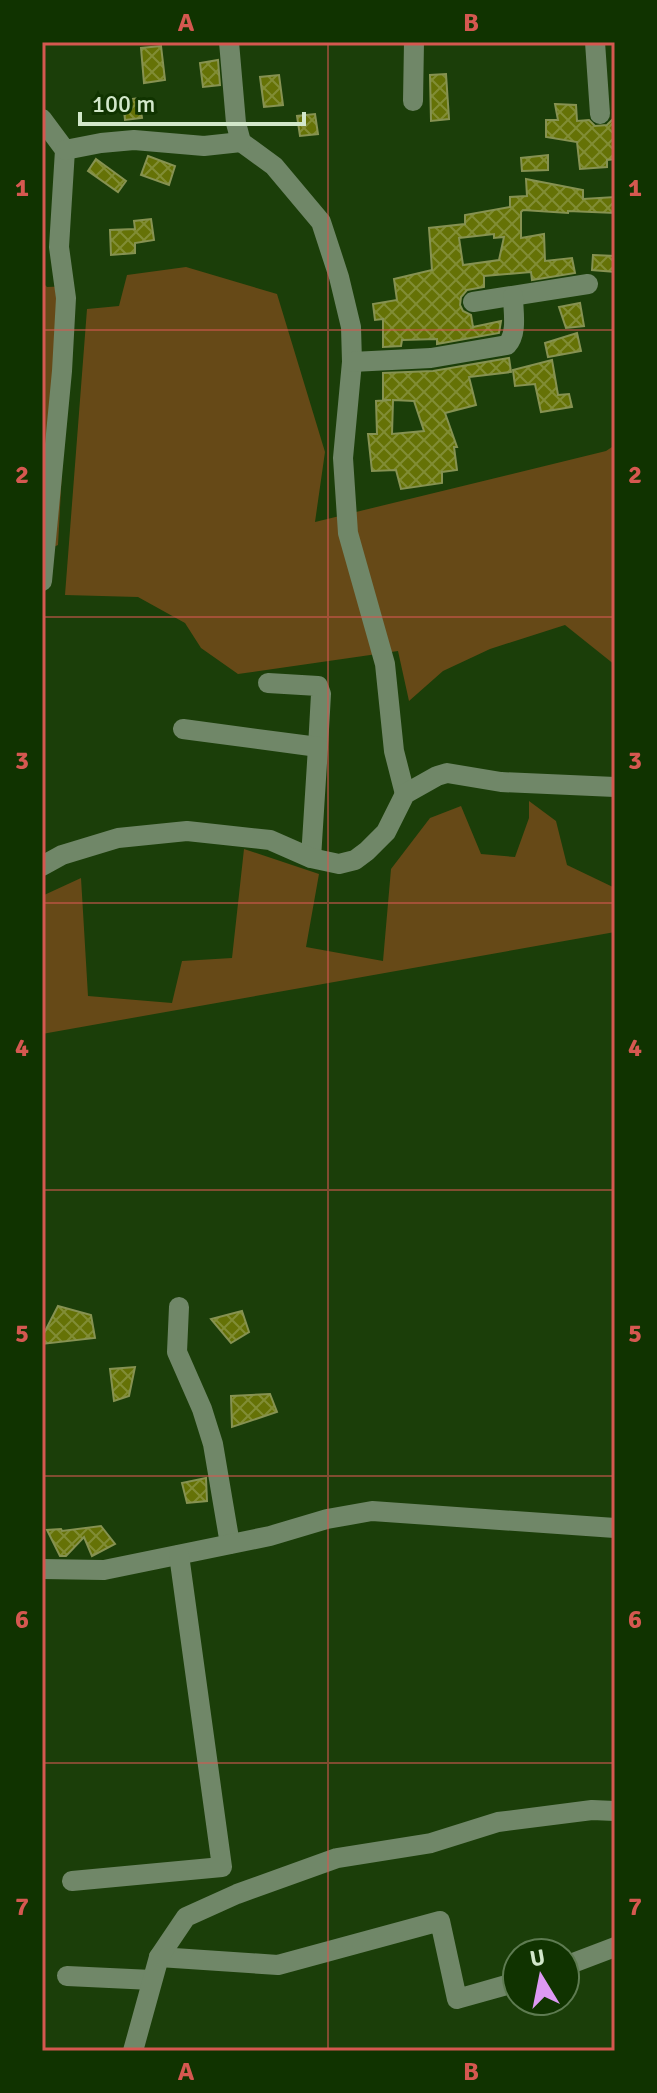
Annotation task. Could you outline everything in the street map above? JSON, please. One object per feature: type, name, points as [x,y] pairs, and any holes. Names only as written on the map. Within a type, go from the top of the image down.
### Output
[{"type":"street","points":[[229,42],[236,123],[241,142],[274,166],[321,222],[351,327],[352,362],[343,458],[348,533],[385,664],[394,751],[405,794]]},
{"type":"street","points":[[413,101],[414,42]]},
{"type":"street","points":[[595,42],[600,114]]},
{"type":"street","points":[[42,119],[65,150],[59,247],[66,298],[42,581]]},
{"type":"street","points":[[65,150],[134,140],[204,146],[241,142]]},
{"type":"street","points":[[473,302],[588,284]]},
{"type":"street","points":[[352,362],[431,358],[507,345],[514,329],[513,296]]},
{"type":"street","points":[[268,683],[318,686],[321,694],[311,858]]},
{"type":"street","points":[[183,729],[318,747]]},
{"type":"street","points":[[42,866],[62,855],[118,838],[187,831],[270,840],[311,858],[339,864],[355,860],[386,832],[405,794],[447,773],[501,782],[615,787]]},
{"type":"street","points":[[179,1307],[177,1352],[202,1409],[213,1444],[230,1544]]},
{"type":"street","points":[[42,1569],[104,1570],[372,1511],[615,1528]]},
{"type":"street","points":[[72,1881],[222,1867],[179,1555]]},
{"type":"street","points":[[133,2051],[159,1957],[186,1917],[237,1894],[337,1858],[431,1843],[498,1822],[592,1810],[615,1811]]},
{"type":"street","points":[[159,1957],[278,1965],[440,1921],[457,1999],[501,1987]]},
{"type":"street","points":[[581,1960],[615,1947]]},
{"type":"street","points":[[67,1976],[152,1980]]},
{"type":"shaded area","points":[[186,267],[277,294],[325,452],[315,522],[606,451],[615,445],[615,665],[565,625],[490,649],[443,671],[409,701],[398,651],[238,674],[201,648],[185,623],[138,597],[65,595],[87,309],[119,306],[127,275]]},
{"type":"shaded area","points":[[42,282],[47,287],[72,286],[58,545],[42,552]]},
{"type":"shaded area","points":[[529,801],[556,821],[567,865],[615,888],[615,932],[42,1034],[42,896],[81,878],[88,996],[172,1003],[182,961],[232,958],[244,849],[319,874],[306,947],[383,961],[391,869],[430,818],[461,806],[481,854],[515,857],[529,818]]},
{"type":"building","points":[[161,46],[165,80],[144,83],[141,48]]},
{"type":"building","points":[[218,60],[220,85],[203,87],[200,63]]},
{"type":"building","points":[[446,74],[449,119],[431,121],[430,75]]},
{"type":"building","points":[[279,75],[283,105],[264,107],[260,77]]},
{"type":"building","points":[[139,98],[142,118],[125,120],[123,100]]},
{"type":"building","points":[[555,104],[576,105],[577,121],[589,120],[595,126],[607,125],[615,117],[615,159],[607,160],[607,167],[580,169],[577,142],[546,137],[546,120],[558,120]]},
{"type":"building","points":[[315,114],[318,134],[300,136],[297,116]]},
{"type":"building","points":[[548,155],[548,170],[522,171],[521,158]]},
{"type":"building","points":[[148,156],[175,166],[169,185],[141,175]]},
{"type":"building","points":[[96,159],[126,181],[118,192],[88,171]]},
{"type":"building","points":[[526,179],[583,190],[583,199],[615,197],[615,213],[523,210],[521,238],[544,234],[545,261],[572,258],[575,273],[532,280],[531,272],[484,276],[484,287],[467,290],[461,297],[460,305],[463,311],[471,315],[473,327],[501,321],[499,333],[437,344],[437,339],[402,340],[401,346],[383,347],[383,319],[375,320],[373,304],[397,300],[394,279],[432,270],[429,228],[465,224],[465,215],[510,207],[510,197],[527,196]],"holes":[[[494,234],[494,238],[504,237],[499,260],[463,265],[459,238]]]},
{"type":"building","points":[[151,219],[154,240],[135,243],[135,253],[111,255],[110,230],[135,229],[134,221]]},
{"type":"building","points":[[593,255],[615,256],[615,272],[592,270]]},
{"type":"building","points":[[580,303],[584,326],[566,328],[559,307]]},
{"type":"building","points":[[577,333],[581,351],[548,357],[545,343]]},
{"type":"building","points":[[509,358],[511,372],[469,377],[476,405],[445,413],[457,447],[454,447],[457,470],[442,472],[442,483],[401,489],[396,470],[372,471],[368,434],[377,434],[376,401],[391,400],[383,400],[383,373],[433,371]],"holes":[[[393,400],[414,401],[424,431],[392,434]]]},
{"type":"building","points":[[552,360],[558,395],[569,394],[572,407],[541,412],[535,384],[515,386],[513,370]]},
{"type":"building","points":[[58,1306],[91,1315],[95,1338],[42,1344],[42,1337]]},
{"type":"building","points":[[242,1311],[249,1332],[231,1343],[211,1319]]},
{"type":"building","points":[[135,1367],[129,1396],[114,1401],[110,1369]]},
{"type":"building","points":[[270,1394],[277,1412],[232,1427],[231,1396]]},
{"type":"building","points":[[206,1478],[207,1501],[187,1503],[182,1483]]},
{"type":"building","points":[[101,1526],[115,1544],[92,1556],[84,1537],[66,1556],[60,1556],[47,1530],[62,1531]]}]
